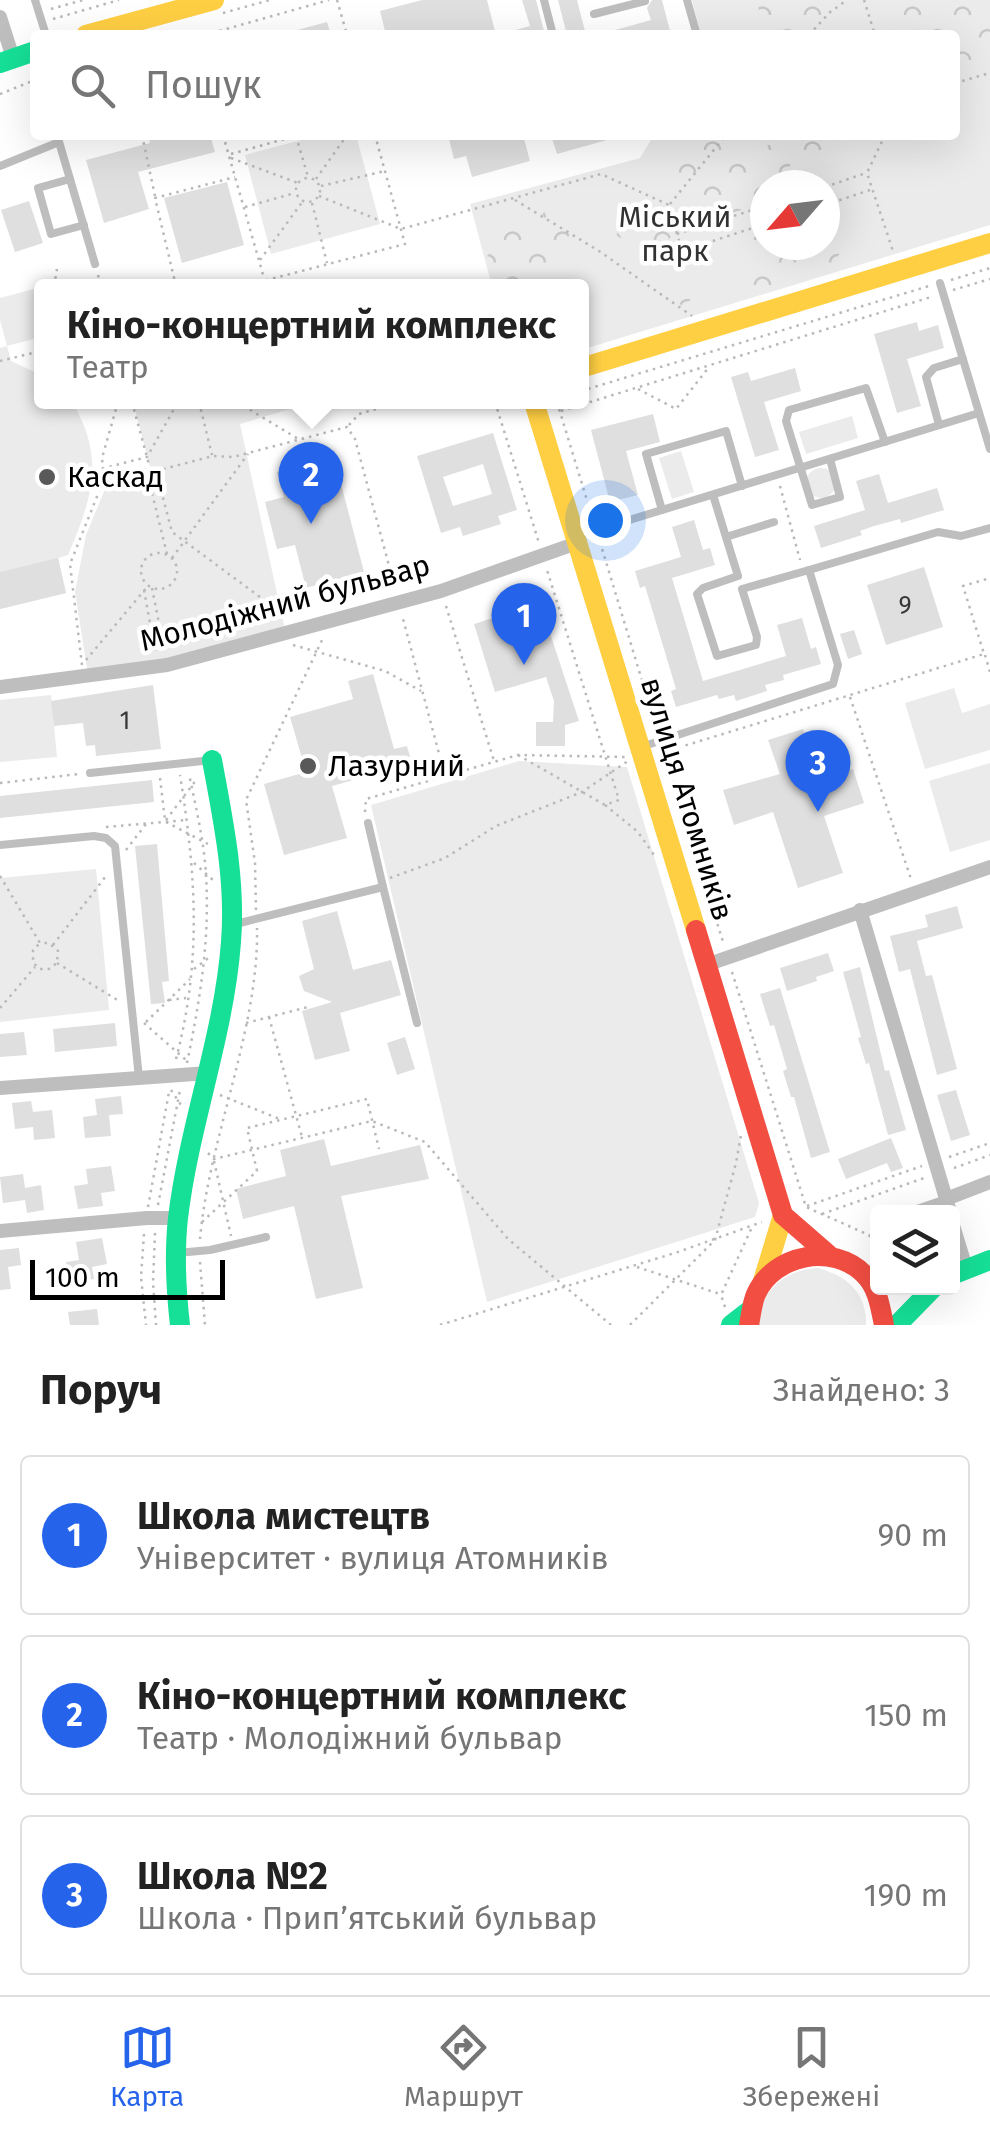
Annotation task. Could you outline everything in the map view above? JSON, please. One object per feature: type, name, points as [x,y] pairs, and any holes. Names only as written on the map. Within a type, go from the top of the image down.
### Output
[{"type":"street","points":[[104,30],[214,0]]},
{"type":"street","points":[[0,18],[27,53]]},
{"type":"street","points":[[589,366],[990,243]]},
{"type":"street","name":"вулиця Атомників","points":[[536,409],[706,965],[775,1218]]},
{"type":"street","name":"Молодіжний бульвар","points":[[0,687],[83,670],[163,666],[441,592],[543,557],[576,540]]},
{"type":"street","points":[[180,1325],[176,1253],[178,1218],[195,1136],[192,1073],[226,982],[232,925],[226,840],[212,760]]},
{"type":"street","points":[[706,965],[990,867]]},
{"type":"street","points":[[860,910],[948,1205]]},
{"type":"street","points":[[0,1088],[192,1073]]},
{"type":"street","points":[[950,1205],[990,1182]]},
{"type":"street","points":[[0,1232],[178,1218]]},
{"type":"street","points":[[728,1318],[749,1318],[763,1280],[775,1218],[829,1256],[870,1267]]},
{"type":"street","points":[[763,1280],[792,1259],[829,1256]]},
{"type":"street","points":[[960,1270],[990,1260]]},
{"type":"street","points":[[852,1264],[872,1282],[884,1325]]},
{"type":"street","points":[[896,1325],[926,1295]]},
{"type":"lane","points":[[35,0],[42,22],[38,30]]},
{"type":"lane","points":[[544,0],[552,30]]},
{"type":"lane","points":[[687,0],[696,30]]},
{"type":"lane","points":[[594,14],[646,1]]},
{"type":"lane","points":[[0,166],[56,140]]},
{"type":"lane","points":[[58,140],[95,264]]},
{"type":"lane","points":[[70,179],[38,188],[51,234],[84,225]]},
{"type":"lane","points":[[940,283],[990,449]]},
{"type":"lane","points":[[940,425],[926,377],[934,368],[963,360]]},
{"type":"lane","points":[[830,459],[840,493],[838,498],[812,505],[785,416],[792,408],[866,388],[885,442]]},
{"type":"lane","points":[[576,540],[596,530],[979,413]]},
{"type":"lane","points":[[662,510],[646,454],[726,431],[742,486]]},
{"type":"lane","points":[[713,495],[757,637],[756,645],[717,656],[698,592],[738,576]]},
{"type":"lane","points":[[726,537],[774,522]]},
{"type":"lane","points":[[742,589],[938,532],[961,536],[990,528]]},
{"type":"lane","points":[[639,748],[834,684],[838,665],[806,571]]},
{"type":"lane","points":[[90,773],[212,760]]},
{"type":"lane","points":[[368,823],[417,1023]]},
{"type":"lane","points":[[0,844],[102,836],[115,846],[139,1078]]},
{"type":"lane","points":[[232,925],[382,884]]},
{"type":"lane","points":[[176,1253],[266,1237]]},
{"type":"path","points":[[42,22],[119,0]]},
{"type":"path","points":[[223,30],[329,0]]},
{"type":"path","points":[[337,0],[346,30]]},
{"type":"path","points":[[812,30],[828,12],[848,0]]},
{"type":"path","points":[[864,0],[873,30]]},
{"type":"path","points":[[960,81],[990,74]]},
{"type":"path","points":[[0,94],[30,82]]},
{"type":"path","points":[[143,140],[174,279]]},
{"type":"path","points":[[225,140],[263,279]]},
{"type":"path","points":[[229,156],[281,140]]},
{"type":"path","points":[[298,140],[308,178]]},
{"type":"path","points":[[316,180],[344,140]]},
{"type":"path","points":[[272,279],[406,244],[376,140]]},
{"type":"path","points":[[669,206],[722,140]]},
{"type":"path","points":[[882,140],[867,173],[894,254]]},
{"type":"path","points":[[229,156],[298,183],[308,178],[316,180],[319,196],[311,202],[303,201],[297,193],[298,183]]},
{"type":"path","points":[[320,187],[385,171]]},
{"type":"path","points":[[840,182],[867,173]]},
{"type":"path","points":[[319,196],[401,229],[601,174],[669,206],[682,251],[750,229]]},
{"type":"path","points":[[155,198],[236,177]]},
{"type":"path","points":[[840,200],[872,190]]},
{"type":"path","points":[[244,207],[297,193]]},
{"type":"path","points":[[511,199],[534,209],[598,250],[693,316]]},
{"type":"path","points":[[259,262],[303,201]]},
{"type":"path","points":[[311,202],[328,264]]},
{"type":"path","points":[[677,234],[750,211]]},
{"type":"path","points":[[95,264],[100,279]]},
{"type":"path","points":[[589,389],[990,268]]},
{"type":"path","points":[[55,279],[57,269]]},
{"type":"path","points":[[589,402],[990,279]]},
{"type":"path","points":[[0,361],[34,353]]},
{"type":"path","points":[[637,388],[676,410],[710,366]]},
{"type":"path","points":[[83,670],[70,564],[104,480],[102,458],[116,409]]},
{"type":"path","points":[[134,409],[172,532],[284,613],[292,633]]},
{"type":"path","points":[[73,476],[147,456],[174,409]]},
{"type":"path","points":[[201,409],[213,456]]},
{"type":"path","points":[[249,409],[300,440]]},
{"type":"path","points":[[83,670],[144,590],[150,586],[162,588],[176,578],[177,567],[169,556],[147,473],[213,456],[249,454],[347,427],[359,414],[376,409]]},
{"type":"path","points":[[497,409],[619,800],[604,805]]},
{"type":"path","points":[[567,409],[560,411],[596,530]]},
{"type":"path","points":[[347,427],[355,439],[445,776]]},
{"type":"path","points":[[169,556],[249,454]]},
{"type":"path","points":[[776,475],[806,571]]},
{"type":"path","points":[[163,666],[150,586],[142,572],[145,560],[155,554],[169,556]]},
{"type":"path","points":[[990,578],[964,586],[990,672]]},
{"type":"path","points":[[144,590],[163,666]]},
{"type":"path","points":[[441,592],[494,762]]},
{"type":"path","points":[[206,1325],[199,1251],[202,1222],[254,970],[255,863],[246,800],[333,622]]},
{"type":"path","points":[[272,638],[384,671],[422,691]]},
{"type":"path","points":[[664,752],[984,654]]},
{"type":"path","points":[[849,696],[915,892]]},
{"type":"path","points":[[518,755],[604,805],[638,832],[655,857],[676,868]]},
{"type":"path","points":[[368,823],[366,800],[518,755],[634,758],[582,792],[496,826],[445,858],[382,884]]},
{"type":"path","points":[[159,766],[165,822],[212,760]]},
{"type":"path","points":[[182,763],[196,921],[188,998],[192,1073]]},
{"type":"path","points":[[146,1325],[142,1264],[146,1218],[192,1073],[204,968],[206,874],[182,763]]},
{"type":"path","points":[[0,783],[90,773]]},
{"type":"path","points":[[53,945],[147,823]]},
{"type":"path","points":[[193,862],[232,898]]},
{"type":"path","points":[[0,876],[40,944]]},
{"type":"path","points":[[40,944],[53,945]]},
{"type":"path","points":[[40,944],[32,954],[36,966],[44,970],[56,964],[59,956],[53,945]]},
{"type":"path","points":[[728,958],[806,1206],[870,1236]]},
{"type":"path","points":[[0,1008],[36,966]]},
{"type":"path","points":[[144,1023],[192,977]]},
{"type":"path","points":[[168,1000],[188,998]]},
{"type":"path","points":[[245,1024],[308,1007]]},
{"type":"path","points":[[269,1017],[302,1138]]},
{"type":"path","points":[[192,1073],[228,1100],[282,1120]]},
{"type":"path","points":[[202,1222],[256,1171],[247,1128],[367,1099],[380,1149]]},
{"type":"path","points":[[214,1160],[372,1121],[425,1142],[508,1239],[611,1325]]},
{"type":"path","points":[[630,1325],[715,1240],[742,1130]]},
{"type":"path","points":[[195,1136],[214,1160],[233,1244]]},
{"type":"path","points":[[822,1214],[990,1142]]},
{"type":"path","points":[[806,1206],[990,1155]]},
{"type":"path","points":[[440,1325],[775,1218]]},
{"type":"path","points":[[728,1318],[721,1295],[752,1226]]},
{"type":"path","points":[[634,1266],[721,1295]]},
{"type":"green space","name":"Міський парк","points":[[692,0],[990,0],[990,225],[589,348],[589,279],[490,279],[470,204],[640,158],[651,140],[960,140],[960,30],[700,30]]},
{"type":"green space","points":[[756,0],[839,0],[818,19],[794,26],[793,30],[774,30],[773,23],[759,10]]},
{"type":"green space","points":[[890,0],[973,0],[976,12],[990,10],[990,71],[960,76],[960,30],[892,30],[895,5]]},
{"type":"green space","points":[[301,140],[357,140],[380,224],[271,254],[245,155]]},
{"type":"green space","points":[[698,140],[741,140],[752,155],[783,140],[839,140],[813,161],[794,160],[787,170],[750,170],[750,207],[679,230],[658,248],[617,236],[616,224],[629,201],[646,201],[651,216],[640,231],[647,236],[662,230],[667,213],[682,198],[681,191],[664,181],[647,180],[645,174],[654,159],[665,156],[680,162]]},
{"type":"green space","points":[[557,200],[567,208],[576,227],[567,238],[576,248],[573,260],[567,264],[555,258],[544,264],[547,279],[496,279],[487,256],[504,237],[510,218],[538,218]]},
{"type":"green space","points":[[750,237],[750,257],[735,250],[736,238]]},
{"type":"green space","points":[[707,248],[719,256],[719,267],[709,277],[693,278],[696,296],[682,306],[667,292],[683,282],[682,275],[670,270],[655,273],[650,267]]},
{"type":"green space","points":[[765,260],[836,260],[834,270],[824,273],[809,263],[799,280],[780,279],[771,287],[757,287],[738,299],[730,298],[729,283],[752,281],[768,266]]},
{"type":"green space","points":[[34,289],[34,339],[7,346],[0,320],[0,298]]},
{"type":"green space","name":"Каскад","points":[[7,346],[11,361],[34,372],[34,409],[76,409],[89,442],[92,478],[84,515],[68,555],[58,558],[66,593],[0,609],[0,348]]},
{"type":"green space","points":[[135,409],[290,409],[240,424],[285,630],[171,662],[88,675],[75,592],[86,535],[110,477],[150,467]]},
{"type":"green space","points":[[852,416],[858,438],[806,454],[799,432]]},
{"type":"green space","points":[[681,451],[694,492],[672,499],[659,458]]},
{"type":"green space","points":[[821,468],[832,472],[836,483],[832,494],[821,498],[810,494],[806,483],[810,472]]},
{"type":"green space","points":[[954,688],[962,713],[990,704],[990,750],[925,769],[905,703]]},
{"type":"green space","points":[[51,695],[57,757],[0,762],[0,700]]},
{"type":"green space","points":[[519,761],[627,767],[759,1203],[755,1217],[487,1302],[371,805]]},
{"type":"green space","points":[[990,763],[990,840],[950,852],[929,781]]},
{"type":"green space","points":[[96,869],[109,1010],[0,1022],[0,878]]},
{"type":"green space","points":[[818,1268],[846,1281],[859,1295],[866,1325],[757,1325],[763,1302],[776,1284],[795,1273]]},
{"type":"building","points":[[422,0],[487,0],[495,30],[385,30],[380,11]]},
{"type":"building","points":[[522,0],[536,0],[544,30],[515,30],[530,26]]},
{"type":"building","points":[[558,0],[577,0],[585,30],[566,30]]},
{"type":"building","points":[[652,0],[662,0],[670,30],[615,30],[651,20],[647,8]]},
{"type":"building","points":[[327,22],[329,30],[297,30]]},
{"type":"building","points":[[149,140],[211,140],[215,152],[138,172],[149,209],[104,223],[86,160],[150,143]]},
{"type":"building","points":[[449,140],[524,140],[530,161],[472,177],[466,156],[454,159]]},
{"type":"building","points":[[553,140],[607,140],[557,154]]},
{"type":"building","points":[[227,182],[244,245],[182,263],[164,198]]},
{"type":"building","points":[[29,201],[43,243],[15,252],[1,210]]},
{"type":"building","points":[[917,322],[919,331],[938,325],[944,348],[907,359],[921,406],[897,413],[874,334]]},
{"type":"building","points":[[795,368],[801,391],[764,402],[779,450],[755,457],[731,377],[748,372],[751,381]]},
{"type":"building","points":[[653,414],[660,442],[626,451],[638,495],[610,502],[591,430]]},
{"type":"building","points":[[493,433],[517,510],[498,516],[501,524],[463,536],[460,527],[441,533],[417,456]],"holes":[[[483,464],[492,494],[453,506],[443,477]]]},
{"type":"building","points":[[334,457],[364,572],[306,588],[295,545],[277,549],[265,502],[284,497],[277,472]]},
{"type":"building","points":[[879,474],[888,503],[937,488],[944,510],[901,523],[900,519],[874,526],[860,531],[862,535],[821,548],[814,526],[865,510],[856,481]]},
{"type":"building","points":[[694,520],[703,550],[710,548],[715,565],[672,578],[703,681],[786,656],[777,625],[802,618],[811,649],[816,647],[821,664],[783,675],[784,680],[765,685],[767,691],[736,701],[734,695],[719,699],[717,695],[676,707],[671,691],[676,689],[645,586],[640,588],[635,571],[681,557],[672,527]]},
{"type":"building","points":[[58,558],[66,593],[0,609],[0,572]]},
{"type":"building","points":[[924,567],[943,627],[886,645],[867,585]]},
{"type":"building","points":[[540,603],[579,721],[565,725],[565,746],[536,746],[536,722],[553,722],[554,701],[546,677],[495,692],[474,624]]},
{"type":"building","points":[[854,630],[862,654],[848,659],[840,634]]},
{"type":"building","points":[[373,674],[394,749],[407,746],[412,764],[332,786],[347,838],[284,855],[264,784],[306,772],[290,717],[353,699],[348,681]]},
{"type":"building","points":[[153,685],[161,749],[96,756],[95,745],[86,746],[83,723],[54,726],[51,701]]},
{"type":"building","points":[[803,729],[820,780],[853,769],[864,803],[824,816],[843,873],[798,888],[773,812],[734,825],[723,790],[780,774],[768,740]]},
{"type":"building","points":[[152,780],[154,802],[0,818],[0,796]]},
{"type":"building","points":[[157,844],[169,981],[162,982],[165,1003],[151,1004],[135,846]]},
{"type":"building","points":[[957,906],[963,928],[917,941],[926,976],[932,975],[957,1069],[937,1075],[910,969],[899,972],[890,936],[928,927],[925,915]]},
{"type":"building","points":[[337,911],[353,970],[391,960],[401,995],[340,1013],[350,1051],[315,1060],[302,1011],[332,1002],[304,991],[299,976],[314,969],[302,921]]},
{"type":"building","points":[[828,953],[834,971],[787,991],[780,968]]},
{"type":"building","points":[[860,967],[885,1071],[889,1070],[906,1130],[888,1135],[869,1063],[866,1064],[858,1038],[861,1037],[843,972]]},
{"type":"building","points":[[780,988],[830,1152],[811,1158],[783,1071],[787,1069],[774,1025],[770,1026],[760,994]]},
{"type":"building","points":[[115,1023],[117,1046],[55,1052],[53,1029]]},
{"type":"building","points":[[24,1032],[27,1055],[0,1057],[0,1034]]},
{"type":"building","points":[[405,1037],[415,1069],[397,1075],[387,1043]]},
{"type":"building","points":[[956,1090],[970,1135],[951,1141],[937,1095]]},
{"type":"building","points":[[121,1096],[123,1114],[109,1115],[111,1136],[85,1138],[83,1117],[97,1115],[95,1099]]},
{"type":"building","points":[[31,1101],[33,1112],[52,1110],[55,1138],[34,1140],[33,1127],[15,1129],[12,1103]]},
{"type":"building","points":[[891,1138],[903,1168],[891,1172],[887,1163],[846,1179],[838,1159]]},
{"type":"building","points":[[324,1139],[331,1166],[420,1145],[429,1179],[341,1196],[363,1288],[316,1299],[294,1206],[243,1219],[236,1189],[286,1176],[280,1150]]},
{"type":"building","points":[[111,1166],[115,1191],[101,1193],[103,1206],[78,1209],[74,1186],[88,1184],[86,1169]]},
{"type":"building","points":[[23,1174],[25,1188],[41,1185],[44,1210],[27,1213],[25,1200],[3,1203],[0,1177]]},
{"type":"building","points":[[102,1238],[107,1264],[92,1267],[94,1279],[70,1283],[66,1262],[79,1260],[76,1242]]},
{"type":"building","points":[[19,1248],[21,1265],[8,1267],[11,1289],[0,1290],[0,1250]]},
{"type":"building","points":[[97,1309],[99,1325],[70,1325],[68,1312]]},
{"type":"traffic: fast","points":[[0,63],[30,53]]},
{"type":"traffic: fast","points":[[180,1325],[176,1272],[178,1218],[221,1012],[231,942],[230,873],[212,760]]},
{"type":"traffic: fast","points":[[960,1272],[990,1260]]},
{"type":"traffic: fast","points":[[897,1325],[926,1295]]},
{"type":"traffic: fast","points":[[731,1325],[749,1311]]},
{"type":"traffic: slow","points":[[104,30],[214,0]]},
{"type":"traffic: slow","points":[[589,366],[990,243]]},
{"type":"traffic: slow","points":[[536,409],[696,930]]},
{"type":"traffic: slow","points":[[763,1281],[783,1215]]},
{"type":"traffic: jam","points":[[696,930],[783,1215],[829,1255]]},
{"type":"traffic: jam","points":[[749,1325],[755,1298],[765,1280],[790,1262],[821,1256],[851,1264],[869,1279],[884,1325]]},
{"type":"place","name":"Каскад","points":[[47,477]]},
{"type":"place","name":"Кіно-концертний комплекс","points":[[311,524]]},
{"type":"place","name":"Школа мистецтв","points":[[524,665]]},
{"type":"place","name":"Лазурний","points":[[308,766]]},
{"type":"place","name":"Школа №2","points":[[818,812]]}]
